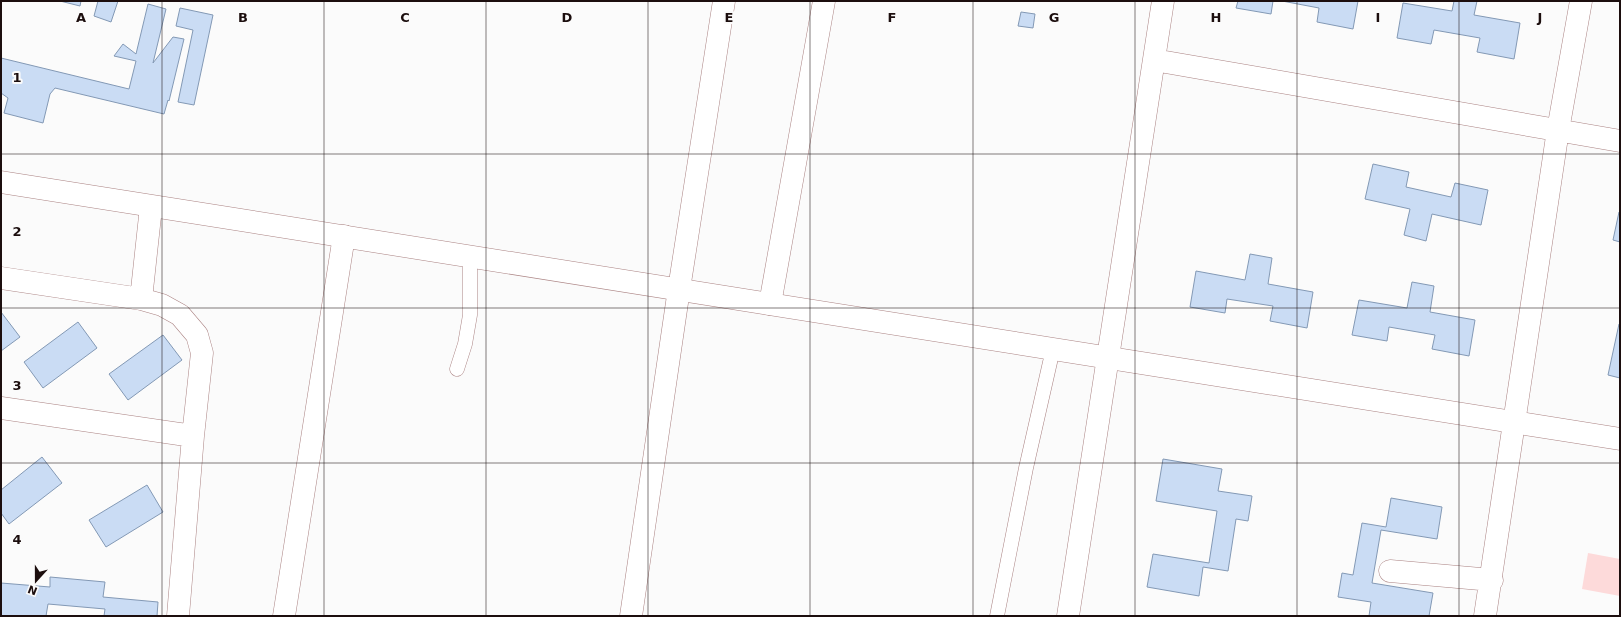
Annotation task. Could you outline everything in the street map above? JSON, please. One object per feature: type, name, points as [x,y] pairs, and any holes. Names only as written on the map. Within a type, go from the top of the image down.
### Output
[{"type":"street","points":[[631,616],[679,289],[724,1]]},
{"type":"street","points":[[770,304],[824,1]]},
{"type":"street","points":[[1068,616],[1163,1]]},
{"type":"street","points":[[1485,616],[1492,580],[1558,130],[1581,1]]},
{"type":"street","points":[[1154,60],[1620,141]]},
{"type":"street","points":[[1,182],[1620,439]]},
{"type":"street","points":[[141,299],[151,207]]},
{"type":"street","points":[[284,616],[344,236]]},
{"type":"street","points":[[1,278],[141,299],[162,305],[180,315],[197,335],[202,353],[193,436],[178,616]]},
{"type":"street","points":[[1,408],[193,436]]},
{"type":"street","points":[[1390,571],[1492,580]]},
{"type":"lane","points":[[458,369],[465,344],[470,315],[470,256]]},
{"type":"lane","points":[[997,616],[1026,468],[1053,349]]},
{"type":"shaded area","points":[[1588,553],[1620,559],[1620,596],[1582,589]]},
{"type":"building","points":[[60,1],[81,1],[80,6]]},
{"type":"building","points":[[98,1],[118,1],[111,22],[94,16]]},
{"type":"building","points":[[1238,1],[1273,1],[1271,14],[1236,8]]},
{"type":"building","points":[[1282,1],[1358,1],[1353,29],[1317,22],[1319,8]]},
{"type":"building","points":[[1454,1],[1477,1],[1474,15],[1520,23],[1514,59],[1477,52],[1480,38],[1434,30],[1431,44],[1397,38],[1403,3],[1452,11]]},
{"type":"building","points":[[148,4],[166,9],[153,63],[173,37],[184,39],[169,101],[168,100],[164,114],[55,88],[50,94],[43,123],[4,113],[8,98],[1,93],[1,58],[129,89],[136,61],[114,56],[123,44],[136,54]]},
{"type":"building","points":[[180,8],[213,15],[194,105],[178,102],[193,30],[176,26]]},
{"type":"building","points":[[1021,12],[1035,14],[1033,28],[1018,26]]},
{"type":"building","points":[[1373,164],[1409,172],[1406,187],[1451,197],[1455,183],[1488,190],[1481,225],[1432,214],[1426,241],[1404,235],[1410,209],[1365,199]]},
{"type":"building","points":[[1620,212],[1620,242],[1613,240]]},
{"type":"building","points":[[1250,254],[1272,258],[1268,284],[1313,292],[1307,328],[1270,321],[1273,306],[1227,299],[1225,313],[1190,307],[1196,271],[1245,280]]},
{"type":"building","points":[[1412,282],[1434,286],[1430,312],[1475,320],[1469,356],[1432,349],[1435,335],[1389,327],[1387,341],[1352,335],[1359,300],[1407,308]]},
{"type":"building","points":[[1,312],[20,337],[1,351]]},
{"type":"building","points":[[78,322],[97,348],[43,388],[24,362]]},
{"type":"building","points":[[1619,324],[1620,325],[1620,378],[1608,375]]},
{"type":"building","points":[[163,335],[182,360],[128,400],[109,374]]},
{"type":"building","points":[[42,457],[62,483],[9,524],[1,513],[1,490]]},
{"type":"building","points":[[1163,459],[1222,469],[1218,491],[1252,496],[1248,521],[1236,519],[1228,571],[1203,567],[1199,596],[1147,587],[1153,554],[1209,563],[1217,511],[1156,501]]},
{"type":"building","points":[[147,485],[163,512],[106,547],[89,520]]},
{"type":"building","points":[[1391,498],[1442,507],[1437,539],[1381,530],[1372,583],[1433,593],[1429,616],[1369,616],[1371,602],[1338,597],[1342,573],[1353,575],[1362,523],[1386,527]]},
{"type":"building","points":[[50,577],[105,582],[103,597],[158,602],[157,616],[104,616],[105,609],[48,604],[46,616],[1,616],[1,583],[50,587]]}]
